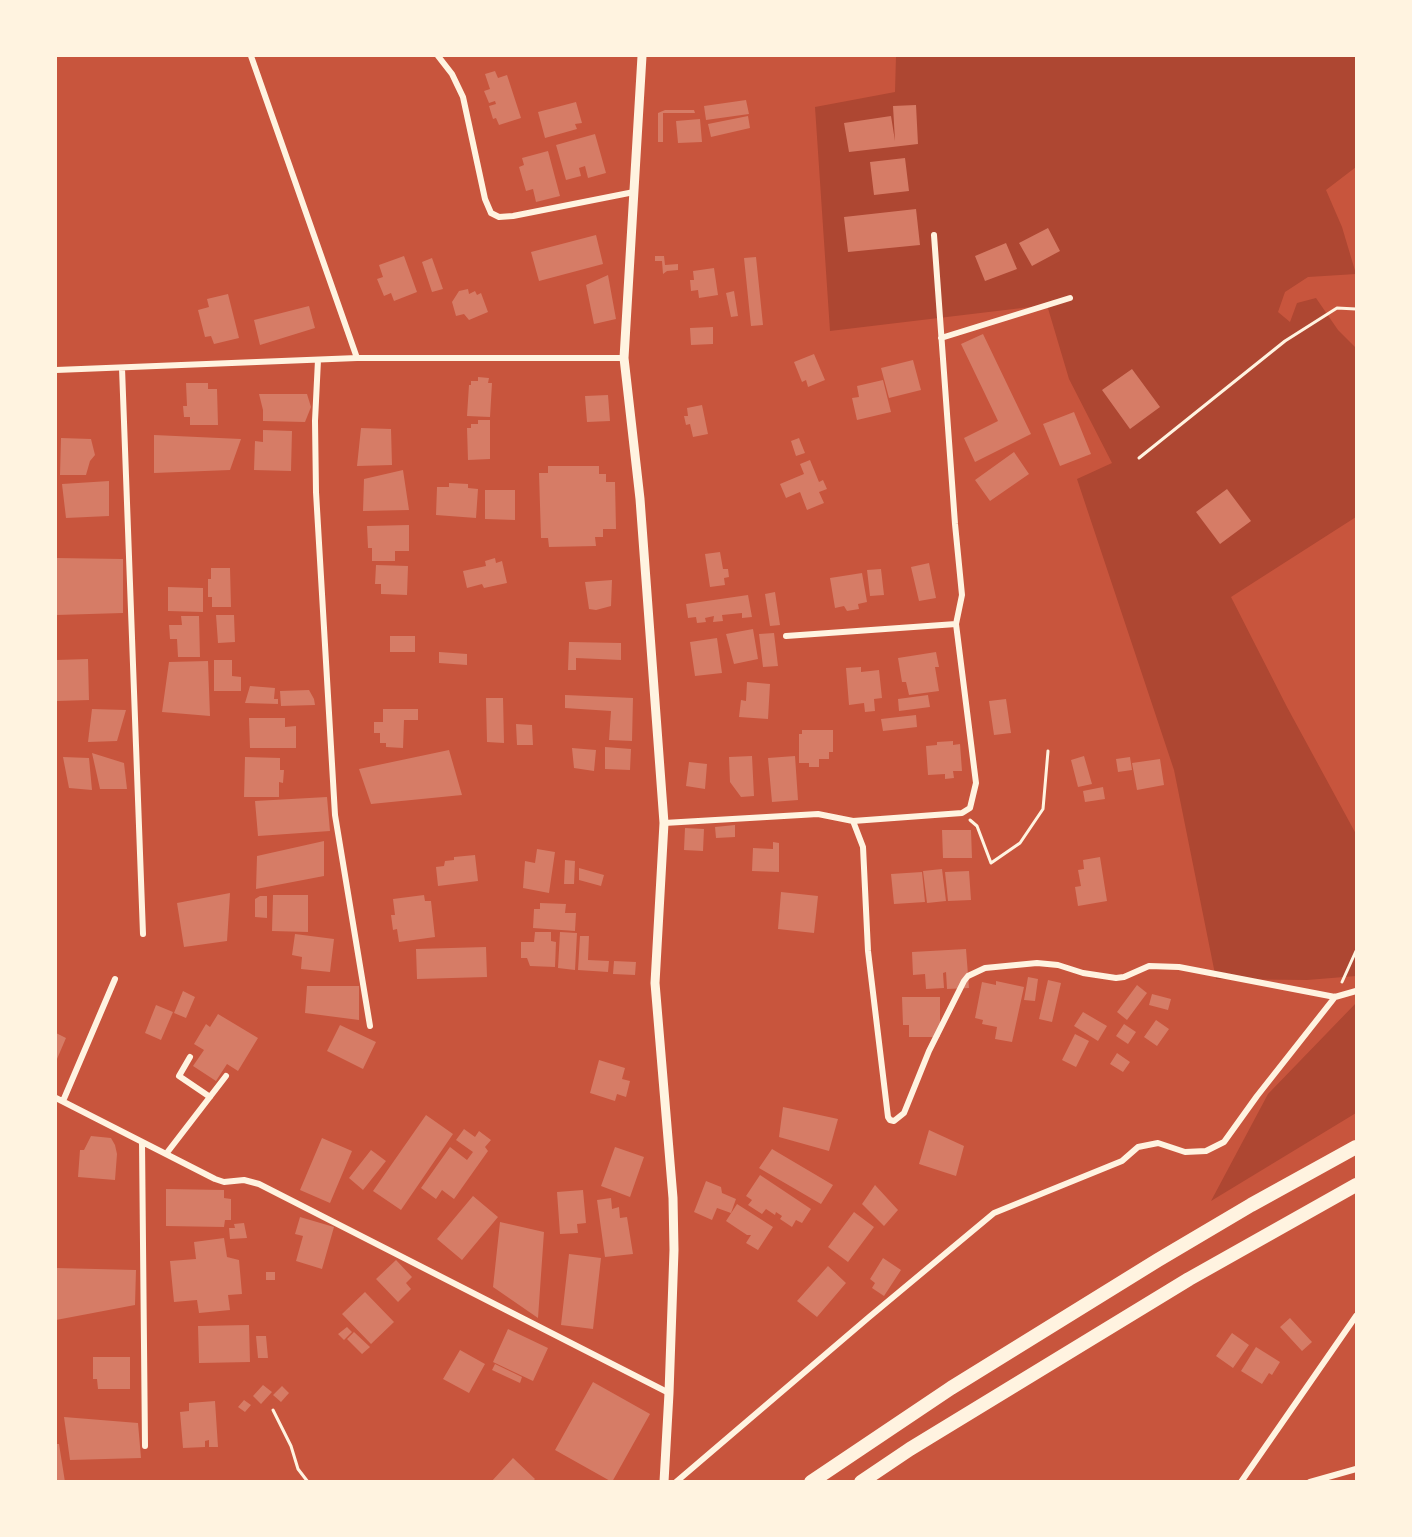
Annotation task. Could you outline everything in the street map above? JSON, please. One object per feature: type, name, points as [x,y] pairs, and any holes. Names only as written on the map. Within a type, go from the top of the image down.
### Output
[{"type":"highway","points":[[811,1482],[951,1388],[1139,1272],[1251,1205],[1356,1147]]},
{"type":"highway","points":[[861,1482],[910,1449],[1189,1279],[1356,1185]]},
{"type":"street","points":[[251,56],[357,358]]},
{"type":"street","points":[[438,56],[452,74],[463,98],[485,199],[491,213],[499,217],[513,216],[634,192]]},
{"type":"street","points":[[642,56],[624,357],[640,499],[664,823],[656,983],[673,1198],[674,1250],[664,1482]]},
{"type":"street","points":[[664,823],[818,814],[853,821],[962,813],[970,808],[976,783],[956,624],[962,595],[934,235]]},
{"type":"street","points":[[941,338],[1070,298]]},
{"type":"street","points":[[56,370],[357,358],[624,357]]},
{"type":"street","points":[[318,360],[315,421],[316,492],[335,815],[370,1026]]},
{"type":"street","points":[[123,368],[143,933]]},
{"type":"street","points":[[786,636],[956,624]]},
{"type":"street","points":[[853,821],[863,847],[868,951],[890,1120],[894,1121],[904,1113],[928,1051],[964,981],[968,976],[986,968],[1048,964],[1090,975],[1116,978],[1149,966],[1179,967],[1335,997],[1356,991]]},
{"type":"street","points":[[63,1101],[115,979]]},
{"type":"street","points":[[676,1482],[994,1214],[1122,1161],[1138,1147],[1158,1143],[1185,1152],[1206,1151],[1224,1142],[1335,997]]},
{"type":"street","points":[[190,1057],[179,1076],[210,1097]]},
{"type":"street","points":[[166,1154],[226,1076]]},
{"type":"street","points":[[56,1098],[215,1179],[224,1182],[244,1180],[259,1184],[669,1393]]},
{"type":"street","points":[[142,1142],[145,1446]]},
{"type":"street","points":[[1241,1482],[1356,1316]]},
{"type":"street","points":[[1310,1482],[1356,1469]]},
{"type":"path","points":[[1139,458],[1285,341],[1337,308],[1356,309]]},
{"type":"path","points":[[962,813],[977,826],[991,863],[1020,843],[1043,809],[1048,751]]},
{"type":"path","points":[[1335,997],[1356,951]]},
{"type":"path","points":[[273,1410],[291,1446],[298,1469],[308,1482]]},
{"type":"shaded area","points":[[896,56],[1356,56],[1356,167],[1326,190],[1342,227],[1356,274],[1308,277],[1285,292],[1278,312],[1290,322],[1297,303],[1316,298],[1338,330],[1356,348],[1356,517],[1231,597],[1356,834],[1356,976],[1307,980],[1216,979],[1174,770],[1077,479],[1112,463],[1069,379],[1047,305],[830,331],[815,107],[895,92]]},
{"type":"shaded area","points":[[1356,1003],[1356,1113],[1211,1201],[1268,1094]]},
{"type":"building","points":[[495,71],[498,78],[507,75],[521,118],[499,125],[496,118],[493,119],[489,106],[496,104],[495,101],[489,103],[484,91],[490,89],[485,74]]},
{"type":"building","points":[[746,100],[749,114],[706,120],[704,106]]},
{"type":"building","points":[[576,102],[582,123],[575,124],[577,129],[545,138],[538,112]]},
{"type":"building","points":[[916,105],[918,144],[849,152],[844,123],[891,116],[895,141],[893,106]]},
{"type":"building","points":[[665,110],[694,110],[695,113],[663,113],[663,142],[658,142],[658,113]]},
{"type":"building","points":[[748,116],[750,128],[711,137],[708,124]]},
{"type":"building","points":[[700,119],[702,142],[678,143],[676,121]]},
{"type":"building","points":[[595,134],[606,173],[588,178],[585,166],[579,168],[581,176],[566,180],[556,145]]},
{"type":"building","points":[[548,151],[560,196],[536,202],[533,189],[526,191],[519,167],[524,165],[522,158]]},
{"type":"building","points":[[905,158],[909,191],[874,195],[870,162]]},
{"type":"building","points":[[916,209],[920,245],[848,252],[844,217]]},
{"type":"building","points":[[1048,228],[1060,251],[1032,266],[1019,243]]},
{"type":"building","points":[[596,235],[603,264],[539,281],[531,252]]},
{"type":"building","points":[[1006,243],[1017,269],[985,281],[975,256]]},
{"type":"building","points":[[404,256],[417,292],[394,301],[391,293],[384,296],[377,279],[383,277],[379,265]]},
{"type":"building","points":[[655,256],[664,256],[665,265],[678,264],[678,270],[667,271],[663,274],[662,261],[655,261]]},
{"type":"building","points":[[756,257],[763,325],[751,326],[744,258]]},
{"type":"building","points":[[432,258],[443,289],[432,292],[422,262]]},
{"type":"building","points":[[714,268],[718,295],[699,298],[698,290],[691,291],[690,280],[694,280],[693,271]]},
{"type":"building","points":[[608,275],[616,319],[594,324],[586,285]]},
{"type":"building","points":[[468,289],[469,294],[475,291],[477,295],[481,293],[488,312],[469,320],[464,314],[456,316],[452,302],[459,291]]},
{"type":"building","points":[[734,291],[738,316],[731,317],[726,293]]},
{"type":"building","points":[[228,294],[239,338],[214,344],[211,336],[205,337],[198,310],[209,307],[207,299]]},
{"type":"building","points":[[309,306],[315,328],[260,345],[254,320]]},
{"type":"building","points":[[713,327],[713,344],[691,345],[690,328]]},
{"type":"building","points":[[983,334],[1031,434],[975,462],[964,438],[998,421],[961,344]]},
{"type":"building","points":[[814,354],[825,380],[808,387],[806,380],[802,382],[794,362]]},
{"type":"building","points":[[913,360],[921,390],[889,398],[881,368]]},
{"type":"building","points":[[1132,369],[1160,407],[1130,429],[1102,390]]},
{"type":"building","points":[[478,377],[489,378],[488,383],[492,383],[490,417],[467,416],[469,385],[471,381],[478,381]]},
{"type":"building","points":[[883,380],[891,412],[857,420],[852,398],[859,397],[857,386]]},
{"type":"building","points":[[186,383],[208,383],[208,389],[217,389],[218,425],[190,425],[190,417],[184,417],[183,406],[187,406]]},
{"type":"building","points":[[259,394],[307,394],[311,407],[305,422],[263,421]]},
{"type":"building","points":[[608,395],[610,421],[587,422],[585,396]]},
{"type":"building","points":[[702,405],[708,434],[693,437],[690,424],[686,425],[684,416],[688,416],[687,408]]},
{"type":"building","points":[[1074,412],[1091,454],[1060,466],[1043,424]]},
{"type":"building","points":[[478,420],[490,420],[490,459],[468,460],[467,428],[471,428],[471,424],[478,424]]},
{"type":"building","points":[[361,428],[391,429],[392,465],[357,466]]},
{"type":"building","points":[[263,430],[292,431],[291,471],[254,470],[255,441],[263,442]]},
{"type":"building","points":[[154,435],[241,439],[230,470],[154,473]]},
{"type":"building","points":[[61,438],[91,439],[95,455],[90,461],[86,475],[60,475]]},
{"type":"building","points":[[799,438],[805,453],[796,456],[791,441]]},
{"type":"building","points":[[1014,452],[1029,474],[990,501],[975,480]]},
{"type":"building","points":[[810,460],[819,482],[823,480],[827,489],[819,492],[824,503],[807,510],[800,492],[786,498],[780,484],[804,474],[800,464]]},
{"type":"building","points":[[548,466],[599,466],[599,474],[606,474],[606,482],[615,482],[616,529],[603,529],[603,537],[595,537],[596,546],[549,547],[548,538],[541,538],[539,473],[548,473]]},
{"type":"building","points":[[403,470],[409,510],[363,511],[364,479]]},
{"type":"building","points":[[109,481],[109,516],[66,518],[62,484]]},
{"type":"building","points":[[449,483],[468,484],[468,488],[478,489],[476,518],[436,515],[437,487],[449,487]]},
{"type":"building","points":[[1227,489],[1251,521],[1220,544],[1196,512]]},
{"type":"building","points":[[485,490],[515,490],[515,520],[485,519]]},
{"type":"building","points":[[409,525],[409,551],[395,551],[395,561],[372,561],[372,548],[368,548],[367,526]]},
{"type":"building","points":[[720,552],[723,569],[728,569],[729,577],[724,578],[725,585],[710,587],[705,554]]},
{"type":"building","points":[[56,558],[123,559],[123,613],[56,615]]},
{"type":"building","points":[[495,558],[496,563],[502,561],[507,583],[484,588],[482,584],[467,588],[463,571],[486,566],[485,561]]},
{"type":"building","points":[[929,563],[936,598],[919,601],[911,567]]},
{"type":"building","points":[[376,565],[408,566],[407,595],[381,594],[381,584],[375,584]]},
{"type":"building","points":[[211,568],[230,568],[231,607],[212,607],[212,597],[208,597],[208,579],[211,579]]},
{"type":"building","points":[[881,569],[884,595],[870,596],[867,570]]},
{"type":"building","points":[[862,573],[867,602],[858,604],[859,609],[847,611],[844,606],[835,608],[830,578]]},
{"type":"building","points":[[612,580],[611,606],[596,610],[589,609],[585,582]]},
{"type":"building","points":[[168,587],[203,588],[203,612],[168,611]]},
{"type":"building","points":[[775,592],[780,625],[770,626],[765,594]]},
{"type":"building","points":[[748,595],[752,617],[742,618],[742,613],[722,615],[723,621],[713,622],[714,616],[705,618],[706,622],[697,623],[696,617],[688,618],[686,604]]},
{"type":"building","points":[[216,615],[234,615],[235,642],[218,643]]},
{"type":"building","points":[[181,616],[199,616],[200,657],[178,657],[177,639],[170,639],[169,625],[182,625]]},
{"type":"building","points":[[753,629],[758,659],[734,664],[726,634]]},
{"type":"building","points":[[774,633],[778,666],[763,667],[759,634]]},
{"type":"building","points":[[390,636],[415,636],[415,652],[390,652]]},
{"type":"building","points":[[717,638],[722,673],[695,676],[690,642]]},
{"type":"building","points":[[569,642],[621,643],[621,660],[576,658],[576,670],[568,670]]},
{"type":"building","points":[[439,652],[467,654],[467,665],[439,663]]},
{"type":"building","points":[[936,652],[939,667],[935,667],[939,691],[909,695],[906,682],[902,682],[898,658]]},
{"type":"building","points":[[88,659],[89,700],[56,701],[56,660]]},
{"type":"building","points":[[214,660],[232,660],[232,676],[241,677],[241,691],[214,691]]},
{"type":"building","points":[[208,661],[210,716],[162,712],[169,662]]},
{"type":"building","points":[[861,667],[861,672],[879,670],[882,698],[874,699],[875,711],[865,712],[864,703],[849,705],[846,668]]},
{"type":"building","points":[[747,682],[770,684],[768,719],[739,717],[741,700],[746,701]]},
{"type":"building","points":[[250,686],[275,688],[274,699],[278,699],[278,704],[245,703]]},
{"type":"building","points":[[309,690],[315,705],[281,706],[280,691]]},
{"type":"building","points":[[565,695],[633,698],[632,741],[609,740],[611,711],[565,708]]},
{"type":"building","points":[[928,695],[930,707],[899,711],[898,699]]},
{"type":"building","points":[[486,698],[503,698],[504,743],[487,742]]},
{"type":"building","points":[[1006,699],[1011,733],[994,735],[989,701]]},
{"type":"building","points":[[92,709],[126,710],[117,741],[88,742]]},
{"type":"building","points":[[383,709],[418,709],[418,720],[404,720],[403,748],[386,747],[386,743],[380,743],[380,733],[374,733],[374,722],[383,722]]},
{"type":"building","points":[[916,715],[917,727],[883,731],[881,719]]},
{"type":"building","points":[[249,718],[285,718],[285,727],[296,726],[296,748],[250,748]]},
{"type":"building","points":[[516,724],[532,725],[533,745],[517,745]]},
{"type":"building","points":[[802,730],[833,730],[833,752],[829,752],[829,759],[819,759],[819,767],[809,767],[809,763],[799,763],[799,734],[802,734]]},
{"type":"building","points":[[953,741],[953,745],[960,744],[962,771],[953,771],[954,778],[945,779],[945,774],[928,775],[926,746],[937,745],[937,742]]},
{"type":"building","points":[[605,747],[631,749],[630,770],[605,769]]},
{"type":"building","points":[[572,748],[596,750],[594,771],[574,768]]},
{"type":"building","points":[[449,750],[462,795],[371,804],[359,769]]},
{"type":"building","points":[[92,753],[124,763],[127,789],[100,789]]},
{"type":"building","points":[[752,756],[754,796],[741,797],[730,782],[729,757]]},
{"type":"building","points":[[795,756],[798,800],[772,802],[768,758]]},
{"type":"building","points":[[1084,756],[1092,784],[1078,787],[1071,760]]},
{"type":"building","points":[[63,757],[89,758],[92,790],[69,788]]},
{"type":"building","points":[[245,757],[280,758],[280,770],[284,770],[283,783],[279,782],[279,797],[244,797]]},
{"type":"building","points":[[1130,757],[1132,770],[1118,772],[1116,759]]},
{"type":"building","points":[[1160,759],[1164,785],[1137,790],[1132,763]]},
{"type":"building","points":[[689,762],[707,764],[705,789],[686,786]]},
{"type":"building","points":[[1103,787],[1105,799],[1085,802],[1083,791]]},
{"type":"building","points":[[327,797],[330,831],[258,836],[255,801]]},
{"type":"building","points":[[735,825],[735,837],[716,838],[715,827]]},
{"type":"building","points":[[685,828],[704,829],[703,851],[684,850]]},
{"type":"building","points":[[942,830],[971,830],[972,858],[943,858]]},
{"type":"building","points":[[324,841],[324,876],[256,889],[257,856]]},
{"type":"building","points":[[773,842],[779,843],[779,872],[752,871],[753,848],[773,849]]},
{"type":"building","points":[[537,849],[555,852],[549,893],[523,888],[525,861],[535,863]]},
{"type":"building","points":[[475,855],[478,881],[438,886],[436,867],[444,866],[445,861],[454,860],[454,857]]},
{"type":"building","points":[[1100,857],[1107,901],[1078,906],[1075,887],[1081,886],[1078,870],[1084,869],[1083,860]]},
{"type":"building","points":[[565,860],[575,861],[574,884],[564,884]]},
{"type":"building","points":[[579,868],[604,875],[601,886],[579,880]]},
{"type":"building","points":[[942,869],[946,901],[927,903],[923,871]]},
{"type":"building","points":[[969,871],[971,900],[948,901],[945,872]]},
{"type":"building","points":[[922,872],[925,902],[894,904],[891,874]]},
{"type":"building","points":[[781,892],[818,896],[814,933],[778,929]]},
{"type":"building","points":[[230,893],[227,941],[184,947],[177,903]]},
{"type":"building","points":[[273,895],[308,895],[308,932],[272,931]]},
{"type":"building","points":[[424,895],[425,901],[431,901],[435,937],[399,942],[397,929],[393,930],[391,915],[395,915],[393,899]]},
{"type":"building","points":[[267,896],[267,918],[255,917],[255,899]]},
{"type":"building","points":[[540,903],[566,904],[565,913],[576,913],[575,931],[533,928],[534,909],[540,909]]},
{"type":"building","points":[[535,932],[551,932],[551,941],[556,942],[555,967],[530,966],[527,958],[521,958],[521,942],[534,942]]},
{"type":"building","points":[[560,932],[577,933],[575,970],[558,968]]},
{"type":"building","points":[[295,934],[334,939],[330,972],[301,969],[302,957],[292,955]]},
{"type":"building","points":[[580,936],[589,936],[588,960],[609,961],[608,972],[578,970]]},
{"type":"building","points":[[486,947],[487,977],[417,979],[416,949]]},
{"type":"building","points":[[966,949],[969,988],[947,989],[946,972],[943,973],[944,988],[926,989],[925,974],[913,975],[912,952]]},
{"type":"building","points":[[614,961],[636,962],[635,975],[613,974]]},
{"type":"building","points":[[1028,977],[1038,979],[1035,1001],[1024,1000]]},
{"type":"building","points":[[1048,980],[1061,983],[1052,1022],[1039,1019]]},
{"type":"building","points":[[996,981],[1024,987],[1012,1042],[995,1039],[997,1027],[982,1024],[983,1020],[975,1018],[982,982],[996,985]]},
{"type":"building","points":[[1137,985],[1147,993],[1127,1020],[1117,1012]]},
{"type":"building","points":[[307,986],[359,986],[359,1020],[305,1013]]},
{"type":"building","points":[[183,991],[195,997],[186,1018],[174,1013]]},
{"type":"building","points":[[1152,994],[1171,999],[1168,1010],[1149,1005]]},
{"type":"building","points":[[902,997],[940,997],[940,1037],[909,1037],[909,1025],[903,1025]]},
{"type":"building","points":[[156,1005],[173,1012],[161,1040],[145,1033]]},
{"type":"building","points":[[1083,1012],[1107,1026],[1098,1041],[1074,1026]]},
{"type":"building","points":[[218,1014],[258,1038],[238,1071],[227,1064],[216,1081],[193,1066],[204,1050],[194,1044],[206,1024],[210,1027]]},
{"type":"building","points":[[1156,1020],[1169,1029],[1157,1046],[1144,1037]]},
{"type":"building","points":[[1124,1024],[1136,1032],[1128,1044],[1116,1036]]},
{"type":"building","points":[[340,1025],[376,1042],[363,1069],[327,1051]]},
{"type":"building","points":[[56,1033],[66,1038],[57,1059],[56,1058]]},
{"type":"building","points":[[1075,1034],[1089,1041],[1076,1067],[1062,1060]]},
{"type":"building","points":[[1117,1053],[1130,1062],[1123,1072],[1110,1064]]},
{"type":"building","points":[[599,1060],[625,1068],[622,1079],[630,1081],[626,1097],[617,1094],[615,1101],[590,1093]]},
{"type":"building","points":[[783,1107],[838,1119],[829,1151],[779,1137]]},
{"type":"building","points":[[426,1115],[453,1134],[401,1210],[373,1191]]},
{"type":"building","points":[[464,1129],[475,1137],[479,1131],[491,1140],[485,1147],[488,1151],[454,1199],[442,1190],[436,1199],[421,1188],[450,1147],[467,1160],[473,1152],[456,1140]]},
{"type":"building","points":[[929,1130],[964,1146],[956,1176],[919,1164]]},
{"type":"building","points":[[91,1136],[111,1138],[115,1145],[117,1154],[115,1180],[78,1177],[80,1150],[84,1150]]},
{"type":"building","points":[[322,1138],[352,1151],[330,1203],[300,1190]]},
{"type":"building","points":[[615,1147],[644,1157],[630,1197],[601,1186]]},
{"type":"building","points":[[772,1149],[833,1185],[821,1204],[759,1168]]},
{"type":"building","points":[[371,1150],[386,1161],[363,1190],[349,1178]]},
{"type":"building","points":[[760,1175],[811,1209],[802,1223],[796,1220],[792,1227],[780,1219],[782,1216],[776,1212],[775,1215],[766,1209],[762,1214],[748,1205],[752,1200],[746,1196]]},
{"type":"building","points":[[706,1181],[721,1187],[722,1193],[736,1199],[731,1213],[717,1208],[712,1220],[694,1212]]},
{"type":"building","points":[[875,1185],[898,1210],[884,1226],[862,1204]]},
{"type":"building","points":[[166,1189],[224,1190],[224,1198],[231,1199],[231,1220],[225,1220],[224,1227],[166,1226]]},
{"type":"building","points":[[583,1190],[586,1223],[577,1224],[578,1233],[560,1234],[557,1192]]},
{"type":"building","points":[[473,1196],[498,1217],[462,1260],[437,1239]]},
{"type":"building","points":[[611,1198],[612,1209],[619,1207],[620,1218],[627,1217],[633,1254],[605,1257],[597,1200]]},
{"type":"building","points":[[737,1204],[773,1227],[758,1250],[746,1243],[751,1235],[747,1235],[726,1221]]},
{"type":"building","points":[[854,1212],[874,1227],[848,1262],[828,1247]]},
{"type":"building","points":[[300,1217],[334,1227],[322,1269],[296,1261],[303,1236],[295,1234]]},
{"type":"building","points":[[500,1222],[544,1232],[538,1318],[493,1287]]},
{"type":"building","points":[[244,1223],[247,1238],[230,1239],[229,1228],[235,1228],[234,1224]]},
{"type":"building","points":[[224,1238],[227,1257],[239,1260],[242,1294],[228,1295],[230,1310],[199,1313],[197,1300],[174,1302],[170,1261],[196,1259],[194,1242]]},
{"type":"building","points":[[569,1254],[601,1258],[593,1329],[561,1325]]},
{"type":"building","points":[[883,1258],[901,1270],[884,1296],[872,1288],[875,1283],[870,1279]]},
{"type":"building","points":[[396,1260],[412,1277],[406,1283],[411,1289],[398,1302],[376,1279]]},
{"type":"building","points":[[828,1266],[846,1283],[817,1317],[797,1301]]},
{"type":"building","points":[[56,1268],[136,1270],[135,1305],[56,1320]]},
{"type":"building","points":[[266,1272],[275,1272],[275,1280],[266,1280]]},
{"type":"building","points":[[365,1292],[394,1322],[371,1344],[342,1314]]},
{"type":"building","points":[[1290,1318],[1312,1342],[1302,1351],[1280,1327]]},
{"type":"building","points":[[249,1325],[250,1362],[199,1363],[198,1326]]},
{"type":"building","points":[[347,1327],[352,1332],[344,1340],[338,1334]]},
{"type":"building","points":[[508,1329],[548,1348],[533,1381],[493,1362]]},
{"type":"building","points":[[354,1332],[370,1347],[362,1354],[347,1339]]},
{"type":"building","points":[[1232,1333],[1249,1345],[1233,1368],[1216,1356]]},
{"type":"building","points":[[256,1336],[266,1336],[268,1358],[258,1358]]},
{"type":"building","points":[[1256,1347],[1280,1362],[1272,1375],[1269,1373],[1262,1384],[1241,1371]]},
{"type":"building","points":[[460,1350],[485,1364],[469,1393],[443,1379]]},
{"type":"building","points":[[93,1357],[130,1357],[130,1389],[98,1389],[97,1379],[93,1379]]},
{"type":"building","points":[[495,1364],[522,1377],[520,1383],[492,1370]]},
{"type":"building","points":[[593,1382],[650,1414],[612,1482],[555,1450]]},
{"type":"building","points":[[263,1385],[272,1392],[261,1404],[253,1396]]},
{"type":"building","points":[[282,1386],[289,1393],[281,1402],[273,1395]]},
{"type":"building","points":[[244,1400],[251,1405],[245,1412],[238,1407]]},
{"type":"building","points":[[215,1401],[218,1447],[209,1447],[209,1440],[205,1441],[205,1447],[183,1448],[180,1412],[189,1411],[189,1403]]},
{"type":"building","points":[[64,1417],[138,1423],[141,1458],[70,1460]]},
{"type":"building","points":[[56,1444],[59,1444],[65,1482],[56,1482]]},
{"type":"building","points":[[513,1458],[535,1479],[532,1482],[491,1482]]}]
